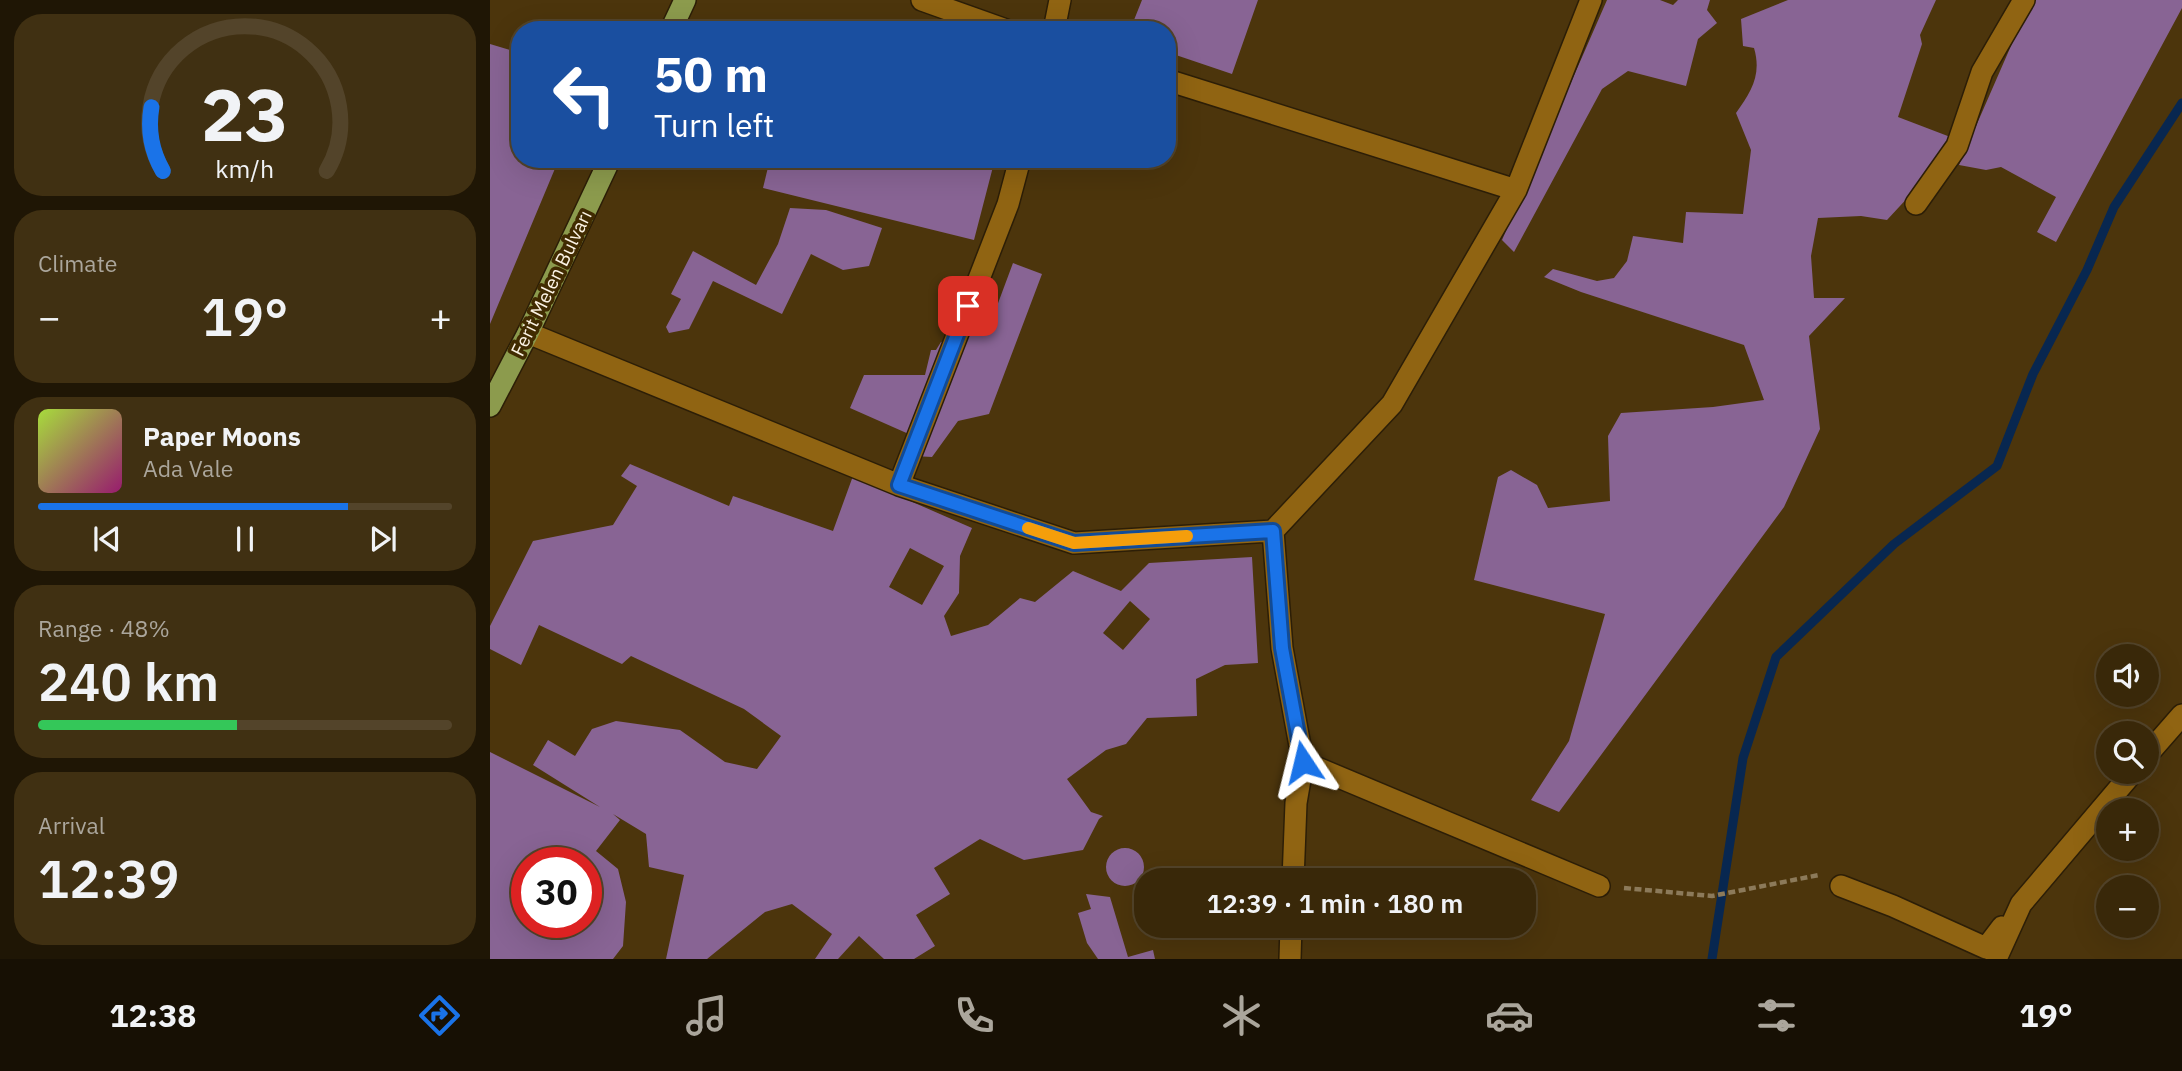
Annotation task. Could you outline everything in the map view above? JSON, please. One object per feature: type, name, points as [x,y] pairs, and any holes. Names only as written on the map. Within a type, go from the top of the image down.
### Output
[{"type":"main road","points":[[675,21],[685,0]]},
{"type":"main road","name":"Ferit Melen Bulvarı","points":[[490,406],[528,333],[606,168]]},
{"type":"street","points":[[922,0],[981,21]]},
{"type":"street","points":[[1056,21],[1060,0]]},
{"type":"street","points":[[528,333],[899,485],[1074,543],[1273,531],[1392,404],[1516,190],[1591,0]]},
{"type":"street","points":[[1916,204],[1957,146],[1982,72],[2024,0]]},
{"type":"street","points":[[1176,83],[1516,190]]},
{"type":"street","points":[[899,485],[1008,204],[1018,168]]},
{"type":"street","points":[[1273,531],[1282,648],[1303,762],[1296,803],[1293,868]]},
{"type":"street","points":[[2159,741],[2182,715]]},
{"type":"street","points":[[1303,762],[1599,886]]},
{"type":"street","points":[[1841,886],[1986,948],[2123,784]]},
{"type":"street","points":[[1996,959],[2021,904]]},
{"type":"street","points":[[1290,959],[1291,938]]},
{"type":"path","points":[[1599,886],[1712,896],[1761,888],[1816,874],[1841,886]]},
{"type":"shaded area","points":[[1142,0],[1258,0],[1232,74],[1176,55],[1176,21],[1134,21]]},
{"type":"shaded area","points":[[1607,0],[1660,0],[1673,5],[1678,0],[1710,0],[1707,10],[1717,23],[1698,39],[1686,86],[1628,71],[1602,89],[1514,252],[1502,240]]},
{"type":"shaded area","points":[[1788,0],[1936,0],[1920,35],[1922,44],[1898,117],[1953,138],[1937,166],[1887,220],[1861,216],[1818,218],[1811,256],[1814,298],[1845,298],[1809,336],[1820,429],[1784,507],[1559,812],[1531,800],[1569,741],[1605,614],[1474,580],[1498,477],[1511,470],[1537,485],[1548,508],[1610,501],[1608,436],[1621,413],[1713,407],[1764,400],[1744,345],[1581,292],[1544,277],[1553,269],[1597,281],[1614,278],[1627,261],[1633,236],[1683,243],[1686,212],[1743,214],[1751,150],[1736,113],[1754,83],[1757,67],[1754,48],[1743,46],[1741,19]]},
{"type":"shaded area","points":[[2031,0],[2182,0],[2182,8],[2056,242],[2037,232],[2056,197],[2001,167],[1986,170],[1959,165]]},
{"type":"shaded area","points":[[490,44],[511,50],[511,168],[555,168],[490,324]]},
{"type":"shaded area","points":[[768,168],[993,168],[974,240],[763,188]]},
{"type":"shaded area","points":[[790,208],[826,210],[882,228],[869,266],[843,270],[811,254],[782,314],[713,281],[689,329],[669,333],[666,327],[681,299],[671,294],[693,251],[756,285],[778,244]]},
{"type":"shaded area","points":[[1013,263],[1042,274],[989,414],[958,421],[932,457],[914,456],[971,316],[994,314]]},
{"type":"shaded area","points":[[952,340],[911,435],[850,408],[864,375],[925,375],[931,350],[936,350],[941,342]]},
{"type":"shaded area","points":[[630,464],[729,506],[733,496],[833,531],[853,476],[972,528],[960,556],[959,593],[944,616],[951,636],[988,625],[1020,598],[1035,602],[1073,571],[1121,591],[1149,563],[1252,557],[1258,663],[1225,665],[1196,679],[1197,716],[1147,718],[1126,744],[1106,750],[1067,779],[1091,812],[1103,816],[1083,850],[1024,860],[980,839],[934,868],[950,894],[916,915],[935,946],[914,959],[884,959],[859,936],[838,959],[815,959],[832,934],[792,904],[765,912],[707,959],[666,959],[684,875],[649,867],[646,834],[613,814],[620,820],[599,847],[511,847],[511,938],[602,938],[602,856],[618,869],[626,902],[623,946],[613,959],[490,959],[490,752],[600,807],[533,765],[548,740],[575,756],[592,729],[616,721],[680,730],[725,762],[757,769],[781,736],[744,709],[631,656],[622,664],[539,625],[521,665],[490,649],[490,626],[533,541],[613,525],[637,486],[621,476]],"holes":[[[910,548],[944,566],[922,605],[889,587]],[[1130,601],[1150,619],[1123,650],[1103,633]]]},
{"type":"shaded area","points":[[1118,850],[1132,850],[1142,860],[1144,868],[1134,868],[1132,884],[1118,884],[1108,874],[1108,860]]},
{"type":"shaded area","points":[[1086,894],[1110,897],[1128,957],[1153,950],[1155,959],[1098,959],[1087,943],[1078,913],[1091,909]]},
{"type":"waterway","points":[[1712,959],[1743,758],[1776,657],[1894,544],[1997,466],[2033,374],[2087,270],[2114,207],[2182,103]]},
{"type":"slow traffic","points":[[1028,528],[1074,543],[1187,536]]},
{"type":"route","points":[[968,306],[899,485],[1074,543],[1273,531],[1282,648],[1303,762]]}]
